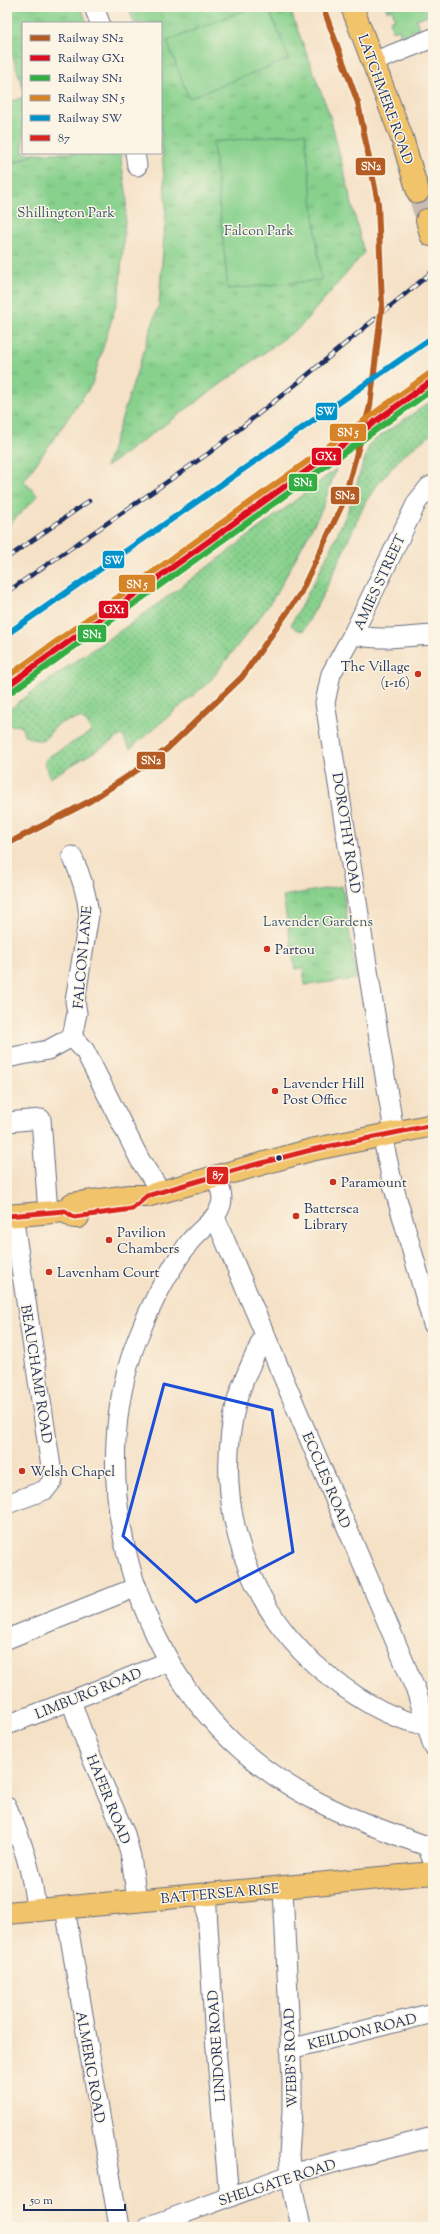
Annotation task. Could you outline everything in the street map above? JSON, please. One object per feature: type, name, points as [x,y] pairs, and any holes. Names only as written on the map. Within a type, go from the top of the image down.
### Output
[{"type":"main road","name":"LATCHMERE ROAD","points":[[352,7],[402,138],[418,192]]},
{"type":"main road","points":[[10,1216],[57,1212],[72,1204],[93,1200],[154,1194],[311,1150],[433,1124]]},
{"type":"main road","name":"BATTERSEA RISE","points":[[7,1913],[206,1893],[283,1888],[433,1873]]},
{"type":"street","points":[[94,7],[100,22]]},
{"type":"street","points":[[373,62],[433,38]]},
{"type":"street","name":"AMIES STREET","points":[[433,485],[429,487],[417,502],[353,634],[379,637],[433,635]]},
{"type":"street","name":"DOROTHY ROAD","points":[[353,634],[330,674],[326,703],[381,1060],[392,1181],[433,1324]]},
{"type":"street","name":"FALCON LANE","points":[[72,856],[81,876],[88,901],[89,915],[75,1001],[77,1013],[72,1036]]},
{"type":"street","points":[[7,1058],[48,1050],[72,1036],[85,1051],[140,1160],[154,1194]]},
{"type":"street","points":[[7,1122],[41,1119],[57,1212]]},
{"type":"street","points":[[215,1177],[222,1193],[222,1200],[215,1216],[194,1235],[159,1289],[138,1336],[125,1376],[116,1435],[114,1486],[122,1531],[137,1587],[150,1622],[169,1660],[204,1711],[239,1748],[288,1785],[336,1813],[431,1851]]},
{"type":"street","name":"BEAUCHAMP ROAD","points":[[7,1504],[45,1490],[54,1480],[10,1216]]},
{"type":"street","name":"ECCLES ROAD","points":[[215,1216],[399,1650],[427,1725],[433,1746]]},
{"type":"street","points":[[265,1333],[250,1363],[240,1390],[232,1427],[229,1460],[229,1476],[235,1524],[242,1553],[254,1585],[264,1604],[289,1638],[301,1652],[322,1671],[350,1692],[376,1707],[414,1723],[427,1725]]},
{"type":"street","points":[[7,1639],[137,1587]]},
{"type":"street","name":"LIMBURG ROAD","points":[[7,1724],[71,1701],[169,1660]]},
{"type":"street","name":"HAFER ROAD","points":[[71,1701],[91,1756],[125,1834],[131,1856],[137,1900]]},
{"type":"street","points":[[7,1807],[24,1847],[30,1867],[36,1910]]},
{"type":"street","name":"WEBB'S ROAD","points":[[283,1888],[292,2112],[289,2144],[291,2175],[301,2227]]},
{"type":"street","name":"LINDORE ROAD","points":[[206,1893],[229,2198]]},
{"type":"street","name":"ALMERIC ROAD","points":[[65,1908],[119,2227]]},
{"type":"street","name":"KEILDON ROAD","points":[[290,2049],[433,2013]]},
{"type":"street","name":"SHELGATE ROAD","points":[[147,2227],[291,2175],[433,2137]]},
{"type":"highlighted area","points":[[164,1384],[272,1410],[293,1552],[196,1602],[123,1536]]},
{"type":"green space","points":[[7,7],[81,7],[87,22],[22,22],[22,85],[7,38]]},
{"type":"green space","name":"Falcon Park","points":[[128,7],[289,7],[330,116],[364,253],[300,327],[106,467],[159,304],[166,208],[162,152],[162,22],[134,22]]},
{"type":"green space","points":[[252,7],[268,7],[289,59],[189,98],[167,41]]},
{"type":"green space","points":[[385,7],[427,8],[430,15],[416,19],[419,28],[401,36],[399,29],[393,31],[390,21],[395,19],[392,9],[387,11]]},
{"type":"green space","points":[[22,97],[22,154],[35,154],[7,165],[7,103]]},
{"type":"green space","points":[[305,133],[321,280],[228,289],[213,142]]},
{"type":"green space","name":"Shillington Park","points":[[36,154],[120,154],[127,197],[119,295],[92,384],[24,481],[38,496],[7,527],[7,166]]},
{"type":"green space","points":[[433,400],[433,433],[402,456],[378,484],[366,501],[325,591],[303,631],[295,629],[291,624],[317,577],[347,513],[370,443]]},
{"type":"green space","points":[[336,469],[322,509],[278,591],[266,609],[210,681],[130,749],[122,735],[50,778],[44,763],[48,757],[91,732],[87,722],[80,718],[61,723],[46,738],[43,740],[38,740],[25,736],[21,726],[10,725],[7,727],[7,711],[54,676],[159,603]]},
{"type":"green space","name":"Lavender Gardens","points":[[342,886],[357,979],[305,985],[303,968],[295,969],[283,896]]},
{"type":"tunnel","points":[[418,192],[427,220]]},
{"type":"railway","points":[[7,592],[209,453],[300,381],[433,271]]},
{"type":"railway","points":[[7,558],[89,501]]},
{"type":"rail line","name":"SN2","points":[[7,844],[90,801],[148,763],[167,749],[242,677],[300,594],[343,503],[370,406],[382,305],[378,203],[358,103],[323,7]]},
{"type":"rail line","name":"SW","points":[[7,634],[433,337]]},
{"type":"rail line","name":"GX1","points":[[7,686],[433,380]]},
{"type":"rail line","name":"SN1","points":[[11,692],[433,389]]},
{"type":"transit line","points":[[7,677],[429,374]]},
{"type":"transit line","name":"87","points":[[7,1216],[65,1211],[74,1217],[132,1209],[147,1196],[246,1167],[311,1150],[433,1125]]},
{"type":"place","name":"The Village (1-16)","points":[[418,674]]},
{"type":"place","name":"Partou","points":[[267,949]]},
{"type":"place","name":"Lavender Hill Post Office","points":[[275,1091]]},
{"type":"place","name":"Paramount","points":[[333,1182]]},
{"type":"place","name":"Battersea Library","points":[[296,1216]]},
{"type":"place","name":"Pavilion Chambers","points":[[109,1240]]},
{"type":"place","name":"Lavenham Court","points":[[49,1272]]},
{"type":"place","name":"Welsh Chapel","points":[[22,1471]]}]
